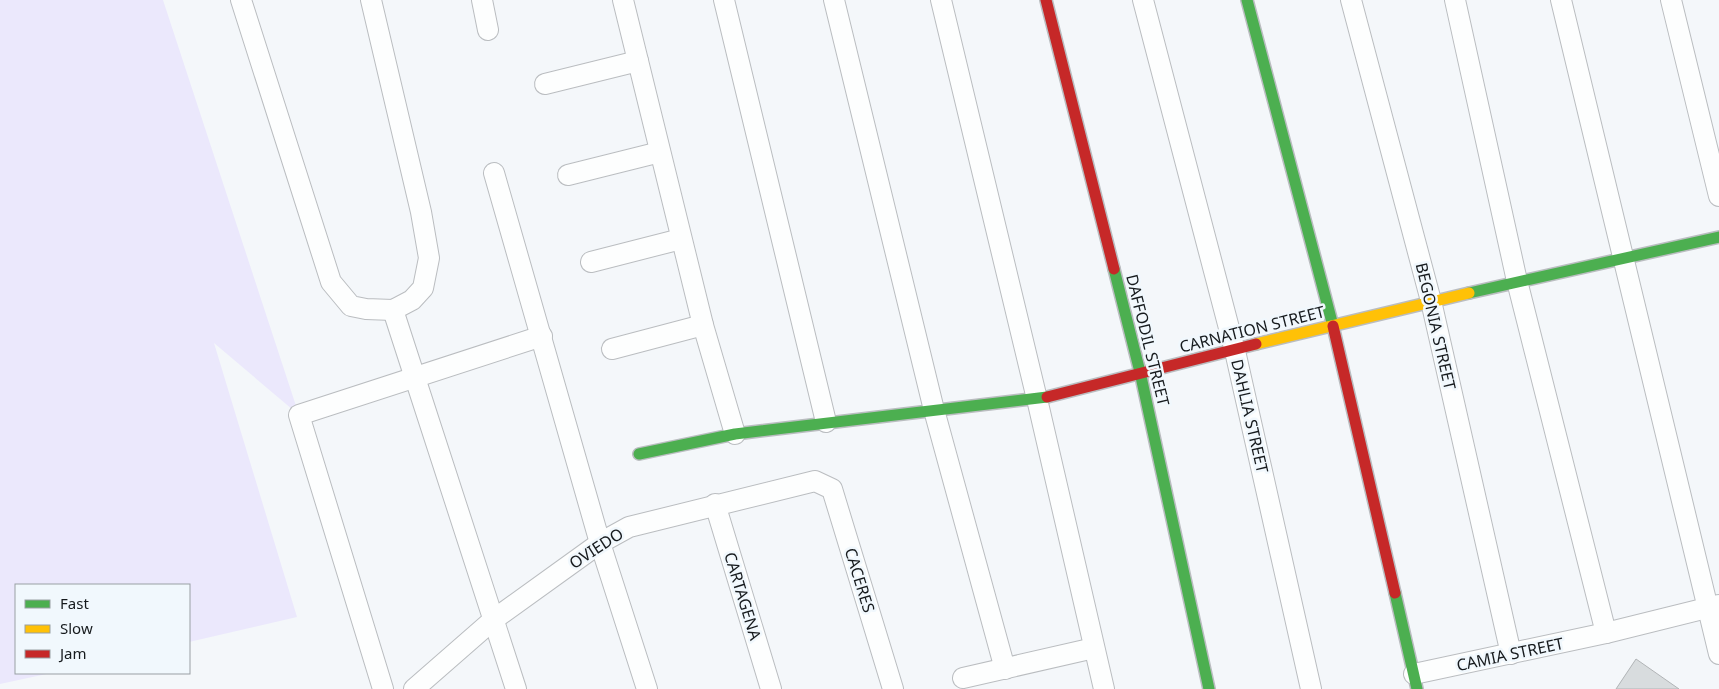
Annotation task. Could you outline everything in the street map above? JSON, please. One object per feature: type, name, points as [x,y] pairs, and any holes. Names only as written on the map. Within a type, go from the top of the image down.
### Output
[{"type":"street","points":[[241,0],[331,282],[351,306],[366,310],[393,310],[412,300],[423,288],[429,258],[421,212],[371,0]]},
{"type":"street","points":[[482,0],[488,30]]},
{"type":"street","points":[[623,0],[703,325],[735,434]]},
{"type":"street","points":[[724,0],[826,422]]},
{"type":"street","points":[[834,0],[934,410],[1005,668]]},
{"type":"street","points":[[940,0],[1037,398],[1104,689]]},
{"type":"street","name":"DAFFODIL STREET","points":[[1046,0],[1140,372],[1209,689]]},
{"type":"street","name":"DAHLIA STREET","points":[[1143,0],[1235,351],[1311,689]]},
{"type":"street","points":[[1247,0],[1333,326],[1415,682]]},
{"type":"street","name":"BEGONIA STREET","points":[[1350,0],[1431,301],[1511,654]]},
{"type":"street","points":[[1455,0],[1518,281],[1606,633]]},
{"type":"street","points":[[1560,0],[1622,258],[1713,607],[1719,654]]},
{"type":"street","points":[[1672,0],[1719,196]]},
{"type":"street","points":[[545,84],[638,61]]},
{"type":"street","points":[[568,175],[660,152]]},
{"type":"street","points":[[494,172],[600,543],[647,689]]},
{"type":"street","name":"CARNATION STREET","points":[[639,454],[735,434],[1037,398],[1140,372],[1235,351],[1431,301],[1719,237]]},
{"type":"street","points":[[591,262],[681,239]]},
{"type":"street","points":[[393,310],[516,689]]},
{"type":"street","points":[[612,349],[703,325]]},
{"type":"street","points":[[383,689],[299,415],[416,379],[542,336]]},
{"type":"street","name":"OVIEDO","points":[[414,689],[493,620],[600,543],[628,527],[715,504],[815,481]]},
{"type":"street","name":"CACERES","points":[[815,481],[832,489],[893,689]]},
{"type":"street","name":"CARTAGENA","points":[[715,504],[771,689]]},
{"type":"street","name":"CAMIA STREET","points":[[1415,682],[1511,654],[1713,607]]},
{"type":"street","points":[[963,678],[1094,648]]},
{"type":"shaded area","points":[[0,0],[163,0],[299,415],[214,343],[297,617],[190,642],[190,584],[15,584],[15,674],[46,674],[0,684]]},
{"type":"building","points":[[1636,659],[1679,689],[1616,689]]},
{"type":"traffic: fast","points":[[1247,0],[1333,326]]},
{"type":"traffic: fast","points":[[1469,293],[1719,237]]},
{"type":"traffic: fast","points":[[1114,269],[1140,372],[1209,689]]},
{"type":"traffic: fast","points":[[639,454],[735,434],[1047,397]]},
{"type":"traffic: fast","points":[[1395,593],[1417,689]]},
{"type":"traffic: slow","points":[[1256,344],[1469,293]]},
{"type":"traffic: jam","points":[[1046,0],[1114,269]]},
{"type":"traffic: jam","points":[[1333,326],[1395,593]]},
{"type":"traffic: jam","points":[[1047,397],[1256,344]]}]
